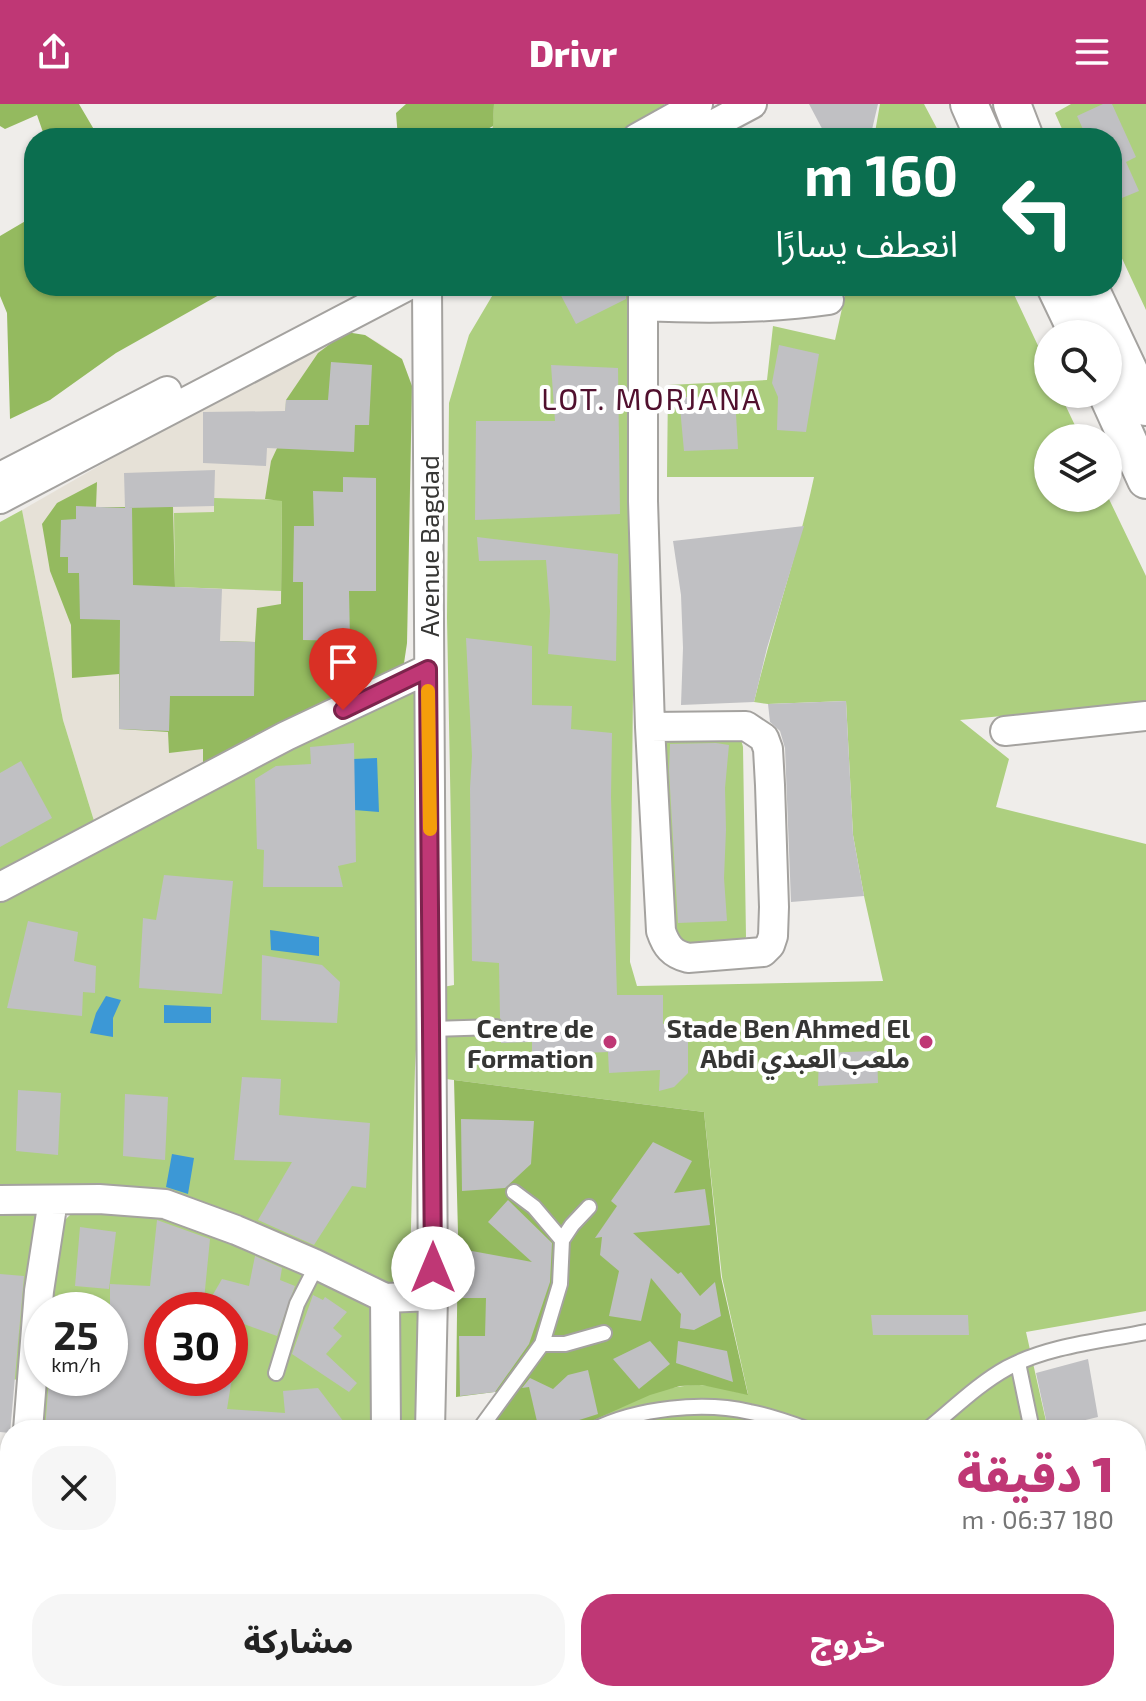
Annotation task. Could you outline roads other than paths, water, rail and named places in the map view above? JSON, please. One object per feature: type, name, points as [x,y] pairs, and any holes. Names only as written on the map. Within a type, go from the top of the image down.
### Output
[{"type":"street","points":[[664,128],[691,118],[752,104]]},
{"type":"street","points":[[1012,104],[1021,128]]},
{"type":"street","points":[[0,477],[351,296]]},
{"type":"street","points":[[0,499],[388,296]]},
{"type":"street","name":"Avenue Bagdad","points":[[427,296],[433,1296],[430,1420]]},
{"type":"street","points":[[650,727],[746,726],[764,738],[768,749],[774,907],[773,936],[763,952],[688,958],[678,956],[665,944],[661,931],[650,727],[643,501],[643,296],[709,309],[771,307],[829,300]]},
{"type":"street","points":[[1060,296],[1071,320]]},
{"type":"street","points":[[1094,296],[1145,401]]},
{"type":"street","points":[[1113,408],[1146,480]]},
{"type":"street","points":[[0,887],[286,736],[428,669]]},
{"type":"street","points":[[1005,731],[1146,716]]},
{"type":"street","points":[[0,1200],[142,1200],[165,1204],[236,1230],[385,1298],[433,1296]]},
{"type":"street","points":[[29,1420],[33,1347],[53,1200]]},
{"type":"street","points":[[385,1298],[386,1420]]},
{"type":"lane","points":[[432,1029],[496,1027]]},
{"type":"lane","points":[[514,1192],[534,1207],[562,1240]]},
{"type":"lane","points":[[486,1420],[542,1344],[560,1284],[562,1240],[589,1207]]},
{"type":"lane","points":[[276,1373],[297,1304],[317,1265]]},
{"type":"lane","points":[[941,1420],[991,1378],[1018,1363],[1075,1346],[1146,1332]]},
{"type":"lane","points":[[542,1344],[565,1344],[604,1333]]},
{"type":"lane","points":[[1018,1363],[1030,1420]]},
{"type":"lane","points":[[625,1420],[654,1411],[711,1408],[748,1411],[777,1420]]},
{"type":"water","points":[[377,758],[379,812],[354,810],[353,759]]},
{"type":"water","points":[[270,930],[319,937],[319,956],[271,950]]},
{"type":"water","points":[[106,996],[121,1000],[113,1018],[113,1037],[90,1033],[96,1013]]},
{"type":"water","points":[[164,1005],[211,1007],[211,1023],[164,1023]]},
{"type":"water","points":[[172,1154],[194,1158],[188,1194],[166,1187]]},
{"type":"place","name":"Centre de Formation","points":[[610,1042]]},
{"type":"place","name":"Stade Ben Ahmed El Abdi ملعب العبدي","points":[[926,1042]]},
{"type":"district","name":"LOT. MORJANA","points":[[652,398]]}]
